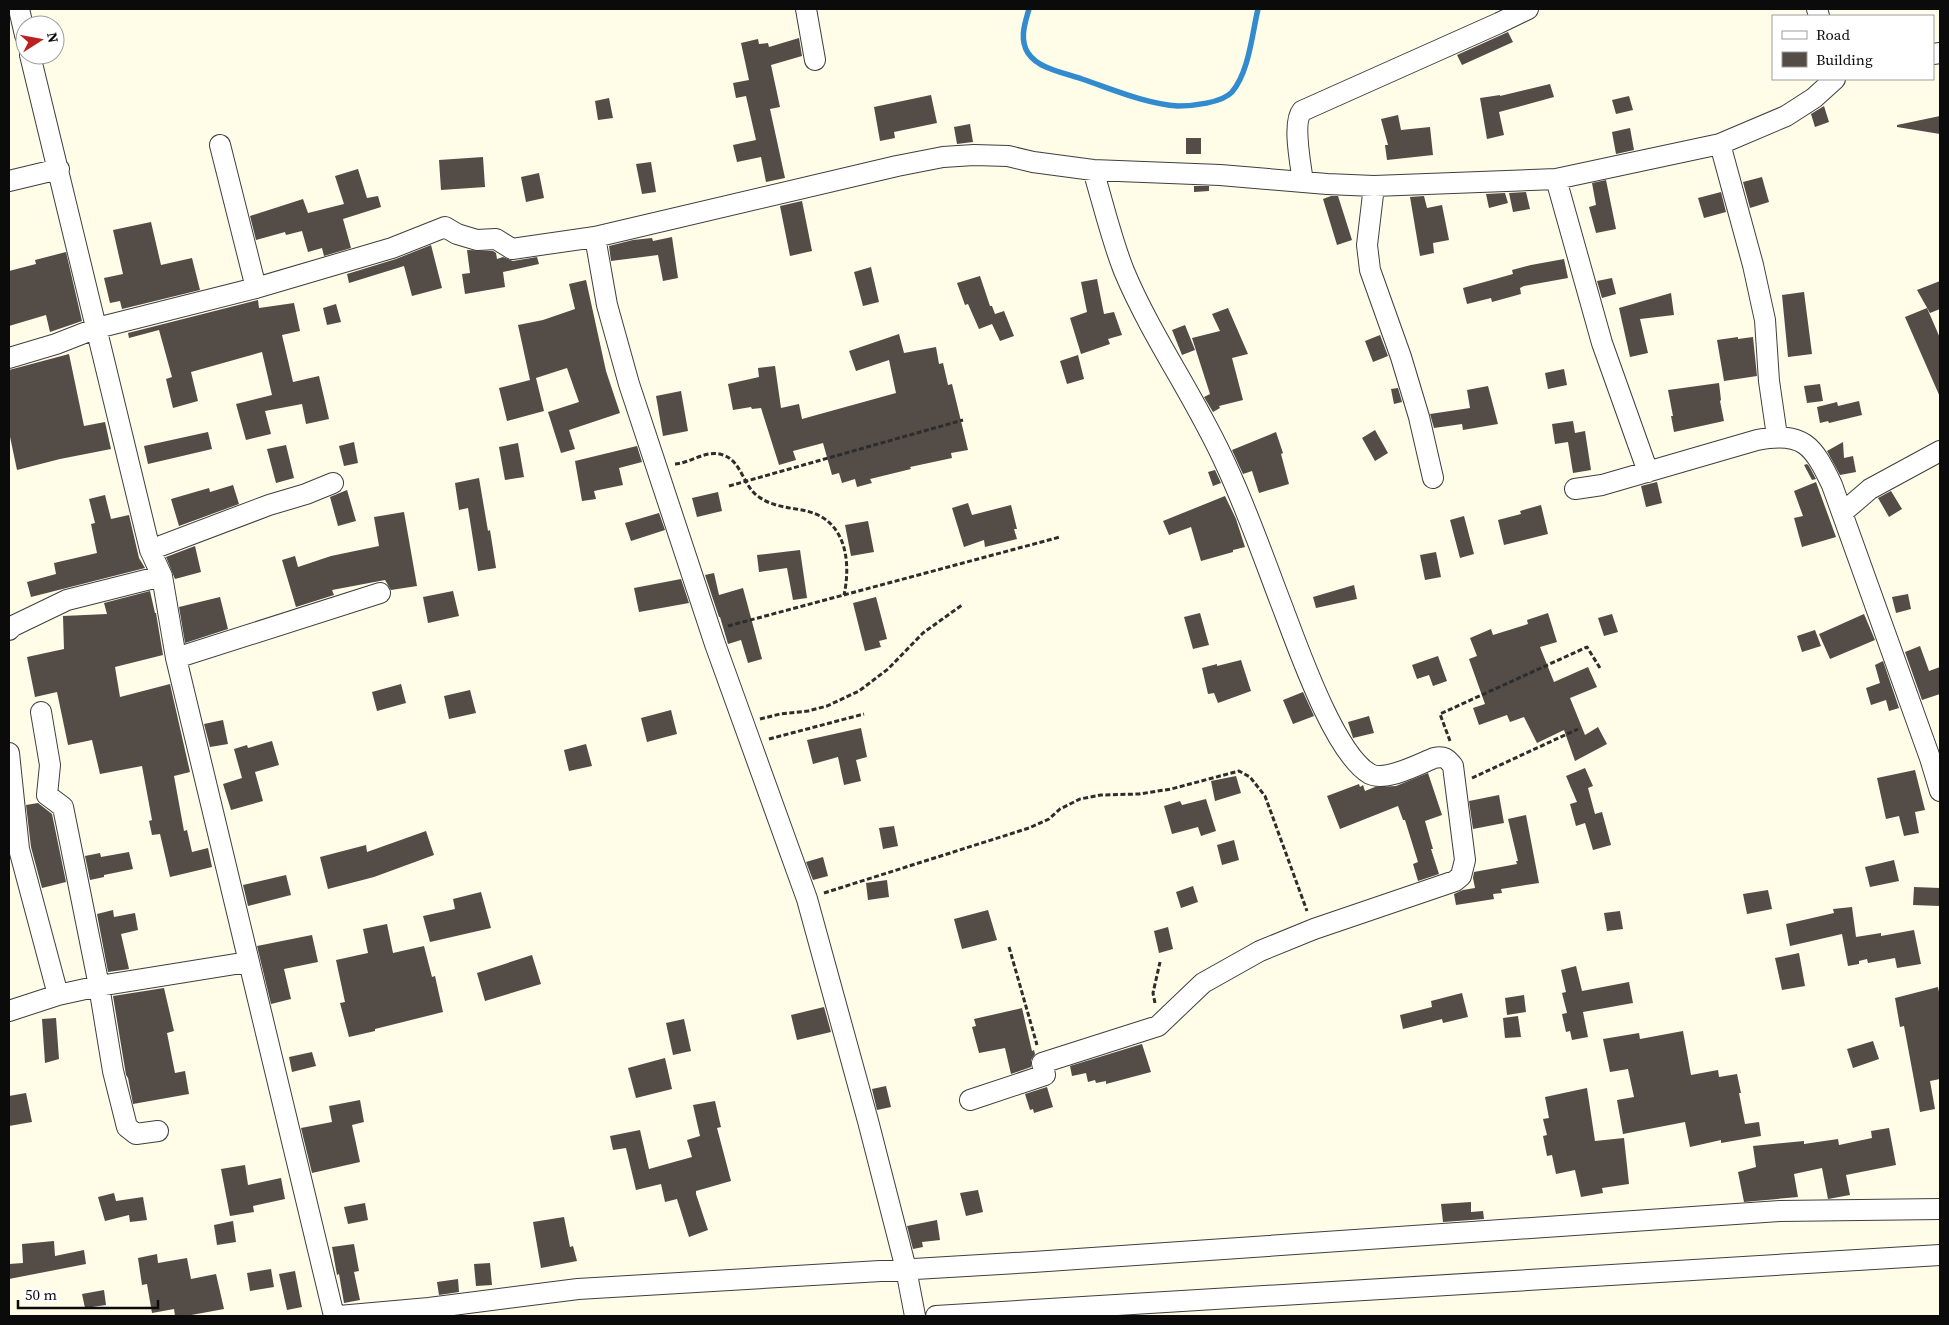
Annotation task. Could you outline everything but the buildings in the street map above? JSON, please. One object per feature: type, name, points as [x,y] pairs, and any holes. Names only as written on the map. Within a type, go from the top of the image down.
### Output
[{"type":"street","points":[[806,9],[815,60]]},
{"type":"street","points":[[1303,182],[1297,126],[1299,114],[1302,111],[1528,9]]},
{"type":"street","points":[[33,65],[150,550],[162,576],[176,658],[334,1316]]},
{"type":"street","points":[[9,358],[56,344],[97,328],[256,288],[392,248],[445,227],[457,234],[477,240],[496,239],[512,249],[594,237],[897,166],[943,157],[974,155],[1008,156],[1033,162],[1093,170],[1220,175],[1374,186],[1556,179],[1720,144],[1786,116],[1814,98],[1835,80]]},
{"type":"street","points":[[1720,144],[1754,265],[1764,312],[1769,381],[1777,436]]},
{"type":"street","points":[[220,145],[256,288]]},
{"type":"street","points":[[9,181],[59,169]]},
{"type":"street","points":[[970,1100],[1045,1075],[1042,1063],[1158,1026],[1202,983],[1260,951],[1314,929],[1456,881],[1461,876],[1465,860],[1453,766],[1448,759],[1441,757],[1380,777],[1363,769],[1350,755],[1334,728],[1312,683],[1225,463],[1155,334],[1124,270],[1093,170]]},
{"type":"street","points":[[1556,179],[1602,342],[1648,472]]},
{"type":"street","points":[[1374,186],[1367,245],[1370,270],[1415,401],[1433,478]]},
{"type":"street","points":[[594,237],[607,305],[629,384],[710,630],[807,899],[868,1121],[906,1269],[914,1316]]},
{"type":"street","points":[[1575,489],[1602,485],[1757,440],[1777,436],[1791,437],[1800,441],[1814,453],[1832,485],[1930,758],[1940,791]]},
{"type":"street","points":[[1842,513],[1870,489],[1940,451]]},
{"type":"street","points":[[150,550],[333,483]]},
{"type":"street","points":[[9,630],[13,626],[66,600],[162,576]]},
{"type":"street","points":[[176,658],[380,593]]},
{"type":"street","points":[[41,712],[50,765],[47,795],[63,807],[99,986],[113,1071],[127,1126],[136,1134],[158,1131]]},
{"type":"street","points":[[9,753],[19,849],[58,995]]},
{"type":"street","points":[[9,1011],[58,995],[99,986],[248,962]]},
{"type":"street","points":[[339,1316],[429,1308],[578,1289],[1043,1262],[1780,1212],[1940,1209]]},
{"type":"street","points":[[936,1316],[1940,1255]]},
{"type":"path","points":[[729,486],[963,420]]},
{"type":"path","points":[[652,454],[670,464],[680,464],[714,453],[723,455],[732,460],[746,481],[750,491],[771,505],[820,516],[839,535],[846,555],[847,572],[844,595]]},
{"type":"path","points":[[710,630],[1060,537]]},
{"type":"path","points":[[864,714],[749,737],[754,722],[764,717],[808,711],[827,706],[859,691],[888,669],[923,633],[962,605]]},
{"type":"path","points":[[1453,748],[1440,714],[1587,647],[1600,668]]},
{"type":"path","points":[[1456,786],[1578,729]]},
{"type":"path","points":[[807,899],[1029,828],[1049,819],[1060,809],[1080,798],[1101,794],[1138,794],[1170,789],[1239,771],[1250,777],[1265,796],[1314,929]]},
{"type":"path","points":[[1009,947],[1042,1063]]},
{"type":"path","points":[[1158,1026],[1153,992],[1160,962]]},
{"type":"waterway","points":[[1029,9],[1023,37],[1025,48],[1038,63],[1129,96],[1178,106],[1214,101],[1232,92],[1238,84],[1246,64],[1258,9]]}]
